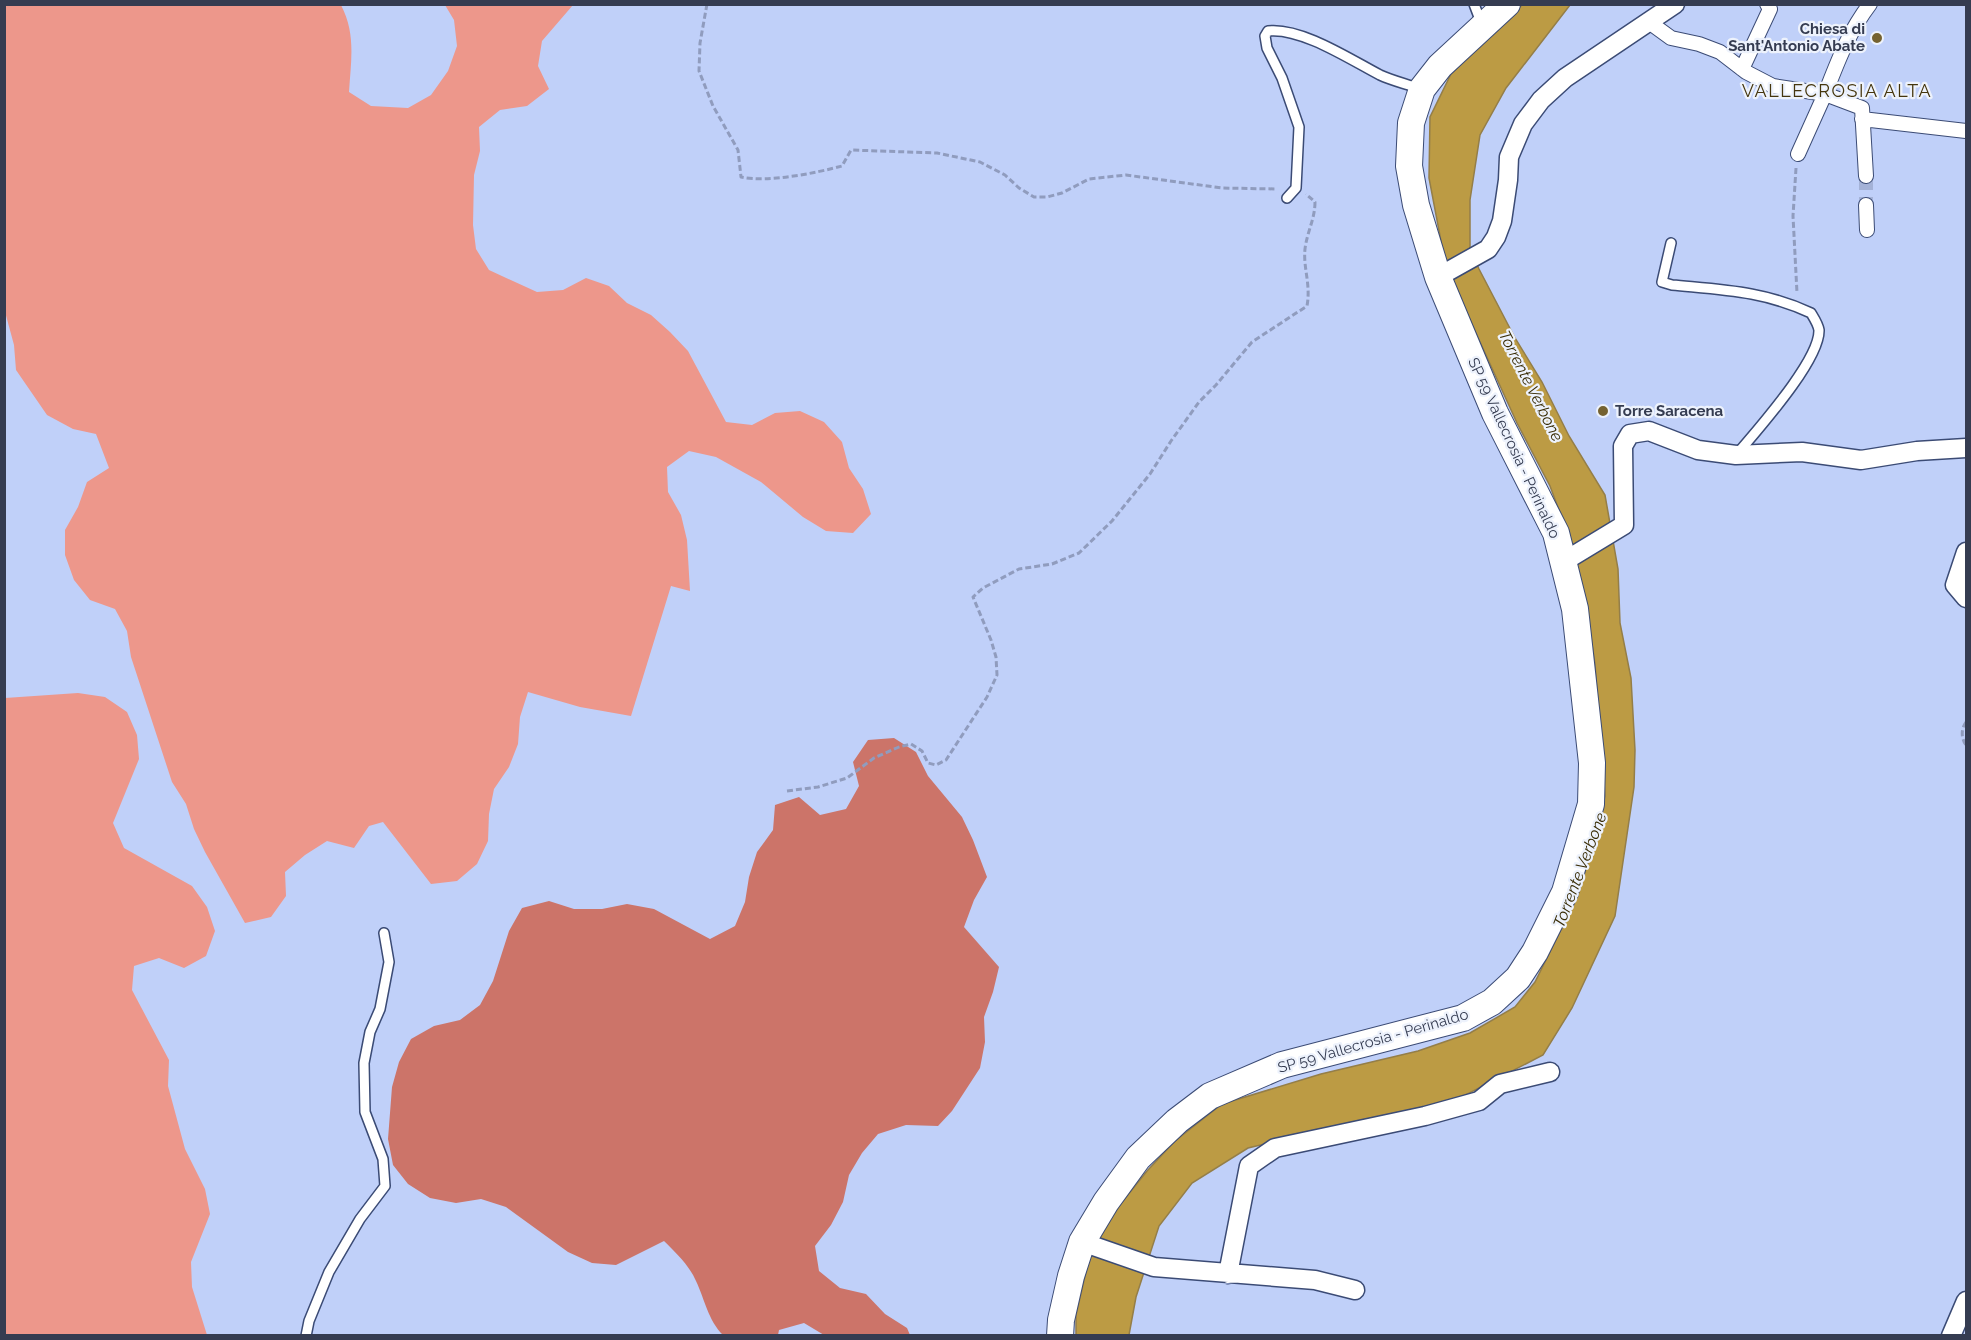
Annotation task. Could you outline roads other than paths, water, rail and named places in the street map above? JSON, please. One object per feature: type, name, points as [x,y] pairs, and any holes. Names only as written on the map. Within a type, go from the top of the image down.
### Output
[{"type":"main road","name":"SP 59 Vallecrosia - Perinaldo","points":[[1060,1335],[1071,1276],[1106,1202],[1138,1158],[1178,1121],[1210,1096],[1282,1065],[1462,1018],[1492,1002],[1518,978],[1535,952],[1565,892],[1591,804],[1593,764],[1568,559],[1495,413],[1416,205],[1409,166],[1411,123],[1422,89],[1478,16],[1507,4]]},
{"type":"street","points":[[1443,276],[1488,249],[1496,237],[1502,221],[1509,157],[1523,124],[1541,100],[1565,78],[1675,4]]},
{"type":"street","points":[[1742,69],[1770,9],[1767,4]]},
{"type":"street","points":[[1798,154],[1846,42],[1870,4]]},
{"type":"street","points":[[1649,22],[1671,38],[1699,44],[1720,52],[1742,69],[1773,86],[1825,94],[1862,108],[1866,176]]},
{"type":"street","points":[[1862,119],[1966,131]]},
{"type":"street","points":[[1866,205],[1866,230]]},
{"type":"street","points":[[1568,559],[1624,525],[1623,446],[1630,434],[1649,431],[1698,450],[1736,455],[1803,452],[1861,460],[1917,451],[1966,448]]},
{"type":"street","points":[[1966,552],[1955,585],[1966,598]]},
{"type":"street","points":[[1228,1274],[1249,1166],[1275,1148],[1425,1116],[1479,1101],[1500,1084],[1550,1072]]},
{"type":"street","points":[[1086,1244],[1154,1267],[1315,1280],[1355,1290]]},
{"type":"street","points":[[1951,1335],[1966,1301]]},
{"type":"lane","points":[[1287,198],[1296,188],[1299,127],[1282,78],[1267,48],[1265,36],[1268,31],[1286,32],[1326,46],[1382,75],[1422,89]]},
{"type":"lane","points":[[1671,243],[1662,282],[1752,293],[1811,313],[1819,328],[1818,338],[1791,389],[1736,455]]},
{"type":"lane","points":[[306,1335],[328,1272],[360,1219],[385,1186],[384,1159],[365,1112],[364,1063],[370,1032],[380,1009],[389,962],[384,933]]},
{"type":"water","name":"Torrente Verbone","points":[[1522,5],[1570,5],[1506,88],[1480,135],[1470,200],[1470,248],[1515,338],[1542,382],[1569,436],[1605,495],[1618,569],[1620,623],[1631,678],[1635,750],[1634,787],[1615,916],[1572,1008],[1543,1055],[1450,1103],[1368,1119],[1248,1148],[1192,1183],[1159,1226],[1136,1297],[1129,1335],[1076,1336],[1076,1315],[1089,1259],[1111,1216],[1147,1171],[1175,1141],[1222,1104],[1321,1074],[1418,1051],[1470,1033],[1515,1007],[1535,982],[1577,897],[1605,796],[1595,664],[1585,598],[1571,542],[1550,486],[1517,423],[1454,285],[1444,257],[1429,178],[1430,117],[1451,74]]},
{"type":"tunnel","points":[[1866,176],[1866,205]]},
{"type":"place","name":"Chiesa di Sant'Antonio Abate","points":[[1877,38]]},
{"type":"place","name":"Torre Saracena","points":[[1603,411]]},
{"type":"district","name":"VALLECROSIA ALTA","points":[[1837,90]]}]
